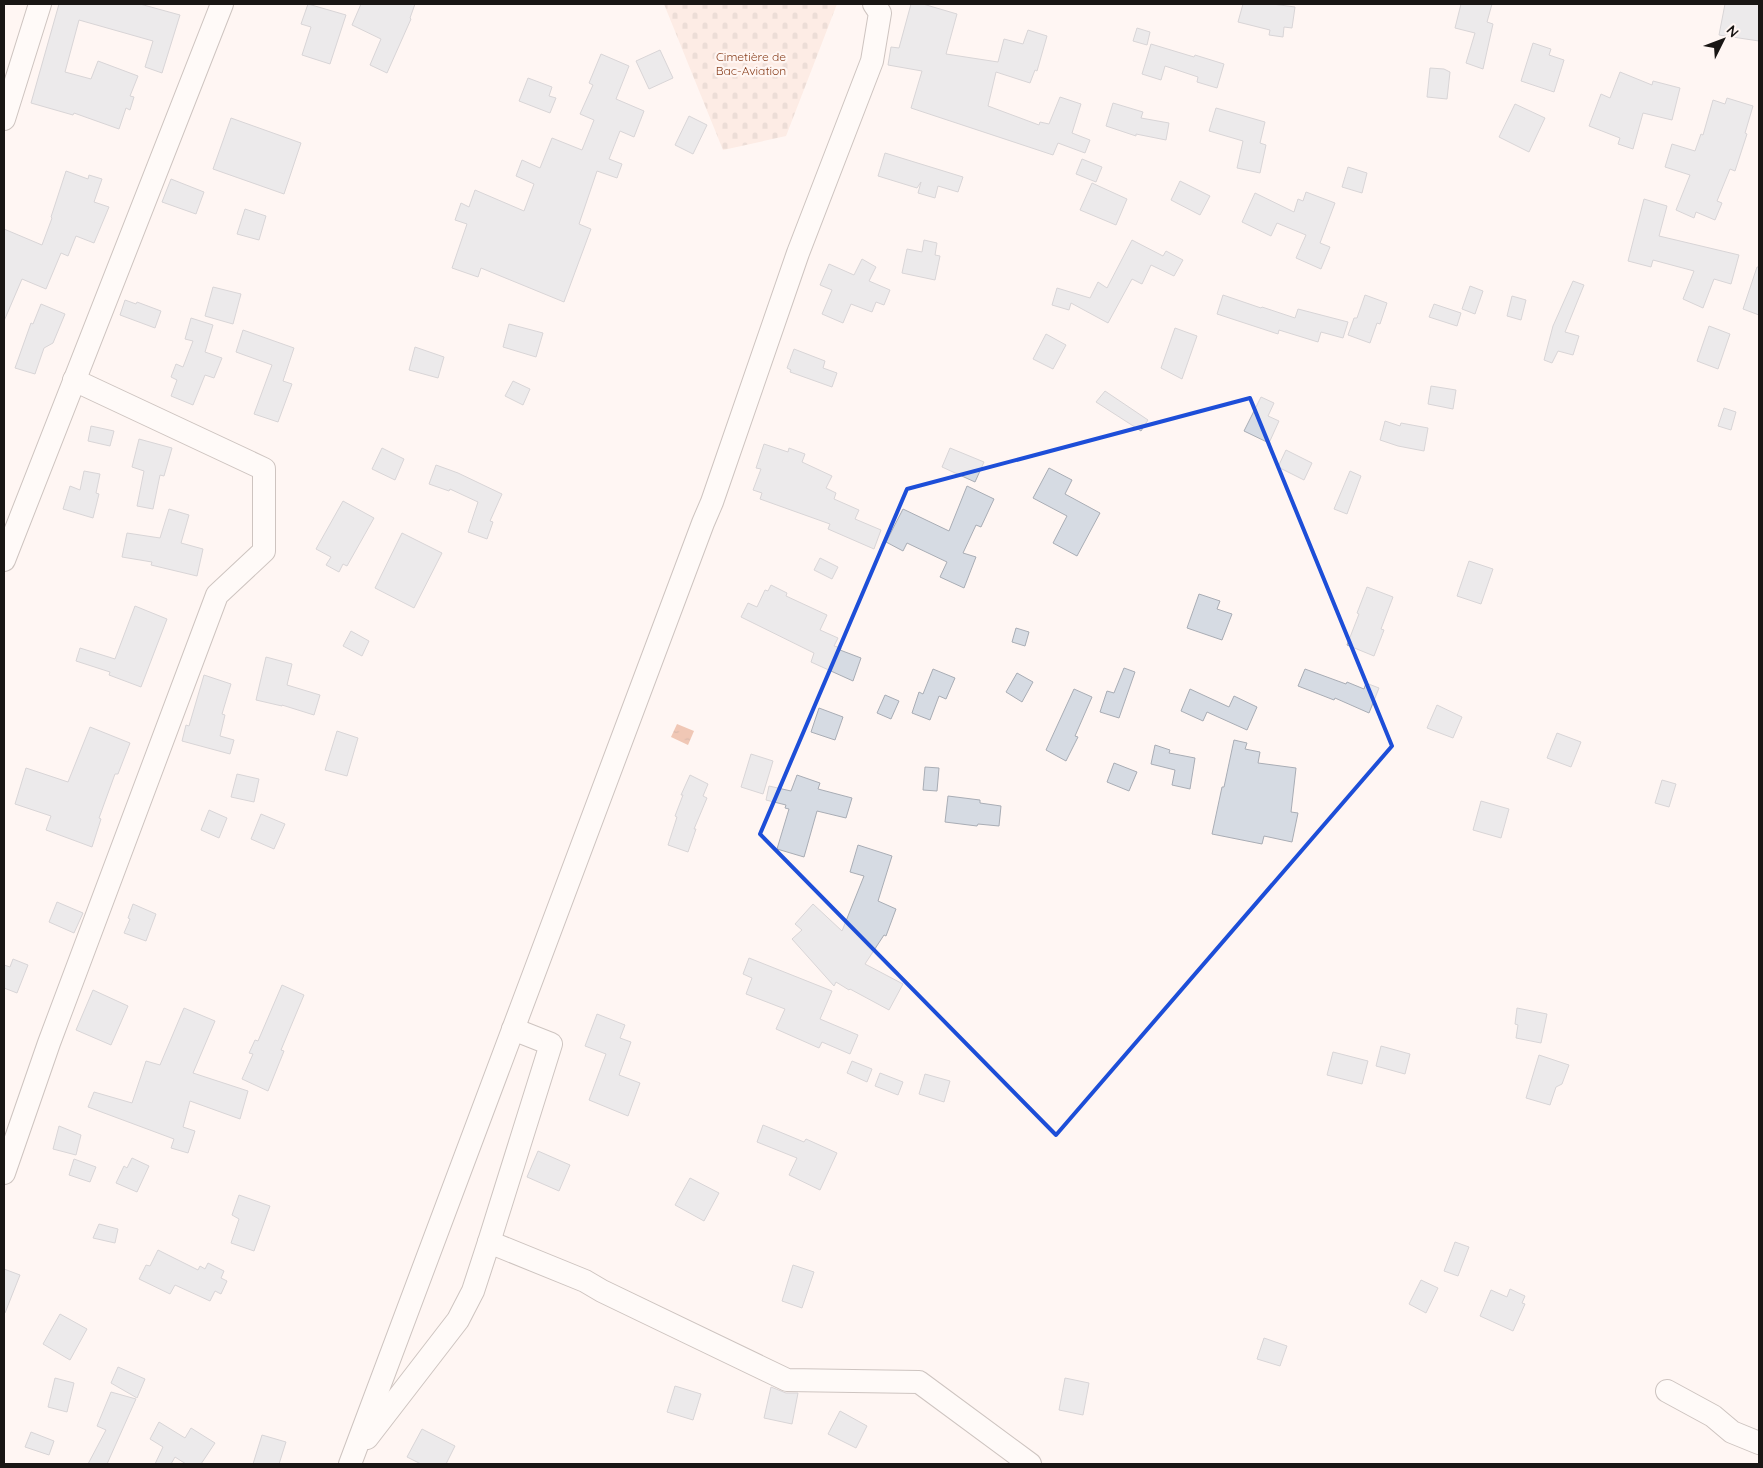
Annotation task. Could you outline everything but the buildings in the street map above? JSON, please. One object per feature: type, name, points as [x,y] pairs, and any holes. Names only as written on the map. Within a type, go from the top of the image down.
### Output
[{"type":"street","points":[[4,119],[40,4]]},
{"type":"street","points":[[4,560],[222,4]]},
{"type":"street","points":[[351,1460],[712,502],[798,253],[872,61],[880,13],[874,4]]},
{"type":"street","points":[[4,1173],[49,1044],[217,595],[264,552],[264,469],[74,380]]},
{"type":"street","points":[[351,1460],[458,1320],[473,1292],[550,1044],[513,1029]]},
{"type":"street","points":[[489,1242],[585,1281],[787,1380],[919,1382],[1030,1464]]},
{"type":"street","points":[[1667,1391],[1713,1416],[1732,1432],[1759,1443]]},
{"type":"highlighted area","points":[[1250,398],[1392,746],[1056,1135],[760,834],[907,489]]},
{"type":"green space","name":"Cimetière de Bac-Aviation","points":[[664,4],[837,4],[786,136],[723,150]]},
{"type":"water","points":[[677,724],[694,731],[688,745],[671,737]]}]
